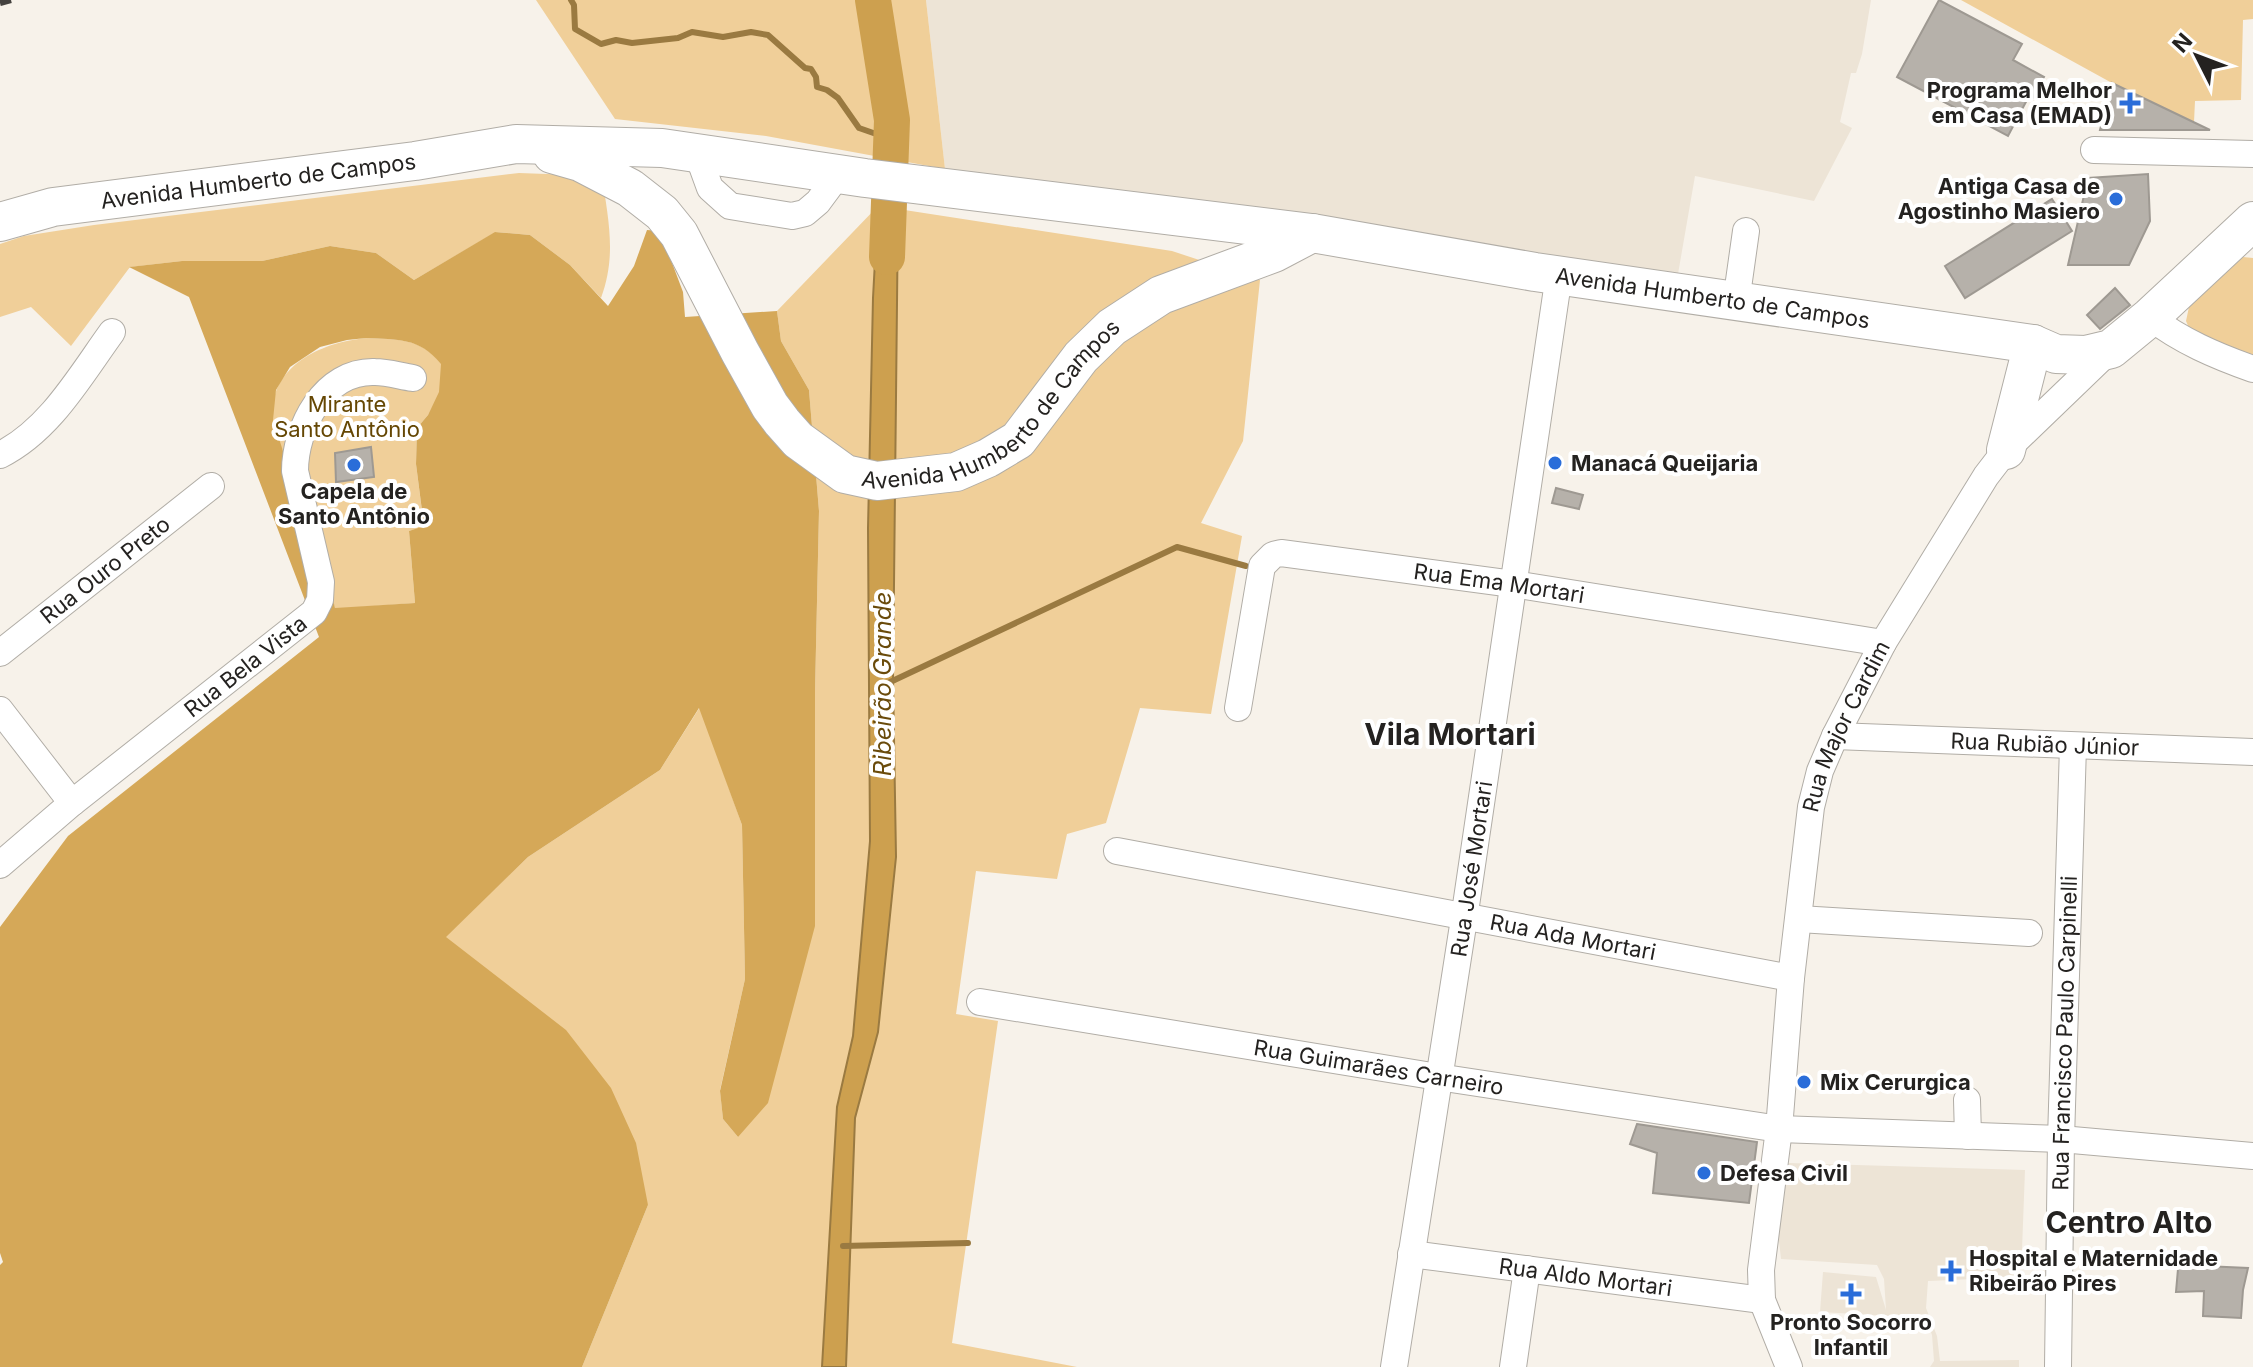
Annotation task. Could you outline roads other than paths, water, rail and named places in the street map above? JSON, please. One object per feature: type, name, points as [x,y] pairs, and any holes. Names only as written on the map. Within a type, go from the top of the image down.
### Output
[{"type":"highway","name":"Avenida Humberto de Campos","points":[[516,144],[580,162],[630,188],[662,213],[679,234],[770,406],[798,440],[845,474],[877,481],[956,472],[988,458],[1018,440],[1081,357],[1112,327],[1161,295],[1274,253],[1312,233]]},
{"type":"highway","name":"Avenida Humberto de Campos","points":[[0,222],[53,207],[415,161],[516,144],[662,148],[912,184],[1312,233],[1559,275],[2033,344],[2056,354],[2086,355],[2111,349]]},
{"type":"highway","points":[[662,213],[668,191],[695,154]]},
{"type":"highway","name":"Rua Major Cardim","points":[[2111,349],[2253,221]]},
{"type":"highway","points":[[2006,450],[2033,344]]},
{"type":"street","points":[[2094,150],[2253,154]]},
{"type":"street","points":[[1736,302],[1746,231]]},
{"type":"street","name":"Rua José Mortari","points":[[1394,1367],[1559,275]]},
{"type":"street","points":[[2150,317],[2166,330],[2214,356],[2253,369]]},
{"type":"street","points":[[0,455],[35,431],[55,411],[112,332]]},
{"type":"street","name":"Rua Major Cardim","points":[[1789,1367],[1762,1300],[1761,1270],[1779,1129],[1791,978],[1815,788],[1835,736],[1883,643],[1966,506],[2006,450],[2111,349]]},
{"type":"street","name":"Rua Bela Vista","points":[[0,865],[72,803],[314,612],[320,600],[321,582],[295,471],[300,432],[311,409],[329,390],[351,376],[373,371],[413,378]]},
{"type":"street","name":"Rua Ouro Preto","points":[[0,653],[211,486]]},
{"type":"street","name":"Rua Ema Mortari","points":[[1238,708],[1262,566],[1273,555],[1281,553],[1513,584],[1883,643]]},
{"type":"street","points":[[0,710],[72,803]]},
{"type":"street","name":"Rua Rubião Júnior","points":[[1835,736],[2253,752]]},
{"type":"street","name":"Rua Francisco Paulo Carpinelli","points":[[2058,1367],[2061,1139],[2073,746]]},
{"type":"street","name":"Rua Ada Mortari","points":[[1117,851],[1464,919],[1791,978]]},
{"type":"street","points":[[1799,919],[2029,933]]},
{"type":"street","name":"Rua Guimarães Carneiro","points":[[980,1002],[1779,1129],[2061,1139],[2253,1156]]},
{"type":"street","points":[[1967,1100],[1968,1136]]},
{"type":"street","name":"Rua Aldo Mortari","points":[[1411,1254],[1762,1300]]},
{"type":"street","points":[[1513,1367],[1527,1269]]},
{"type":"water","points":[[878,206],[898,209],[893,678],[896,857],[878,1032],[855,1118],[846,1367],[822,1367],[837,1107],[853,1036],[870,841],[868,528]]},
{"type":"waterway","points":[[571,0],[575,29],[601,44],[616,40],[632,43],[678,38],[692,32],[723,37],[751,32],[768,35],[805,68],[811,69],[817,87],[838,98],[859,128],[882,136],[891,148]]},
{"type":"waterway","name":"Ribeirão Grande","points":[[873,0],[892,120],[887,257]]},
{"type":"waterway","points":[[886,684],[1177,547],[1246,566]]},
{"type":"waterway","points":[[843,1246],[968,1243]]},
{"type":"railway","points":[[0,3],[11,0]]},
{"type":"place","name":"Programa Melhor em Casa (EMAD)","points":[[2130,103]]},
{"type":"place","name":"Antiga Casa de Agostinho Masiero","points":[[2116,199]]},
{"type":"place","name":"Manacá Queijaria","points":[[1555,463]]},
{"type":"place","name":"Capela de Santo Antônio","points":[[354,465]]},
{"type":"place","name":"Mix Cerurgica","points":[[1804,1082]]},
{"type":"place","name":"Defesa Civil","points":[[1704,1173]]},
{"type":"place","name":"Hospital e Maternidade Ribeirão Pires","points":[[1951,1271]]},
{"type":"place","name":"Pronto Socorro Infantil","points":[[1851,1294]]},
{"type":"district","name":"Vila Mortari","points":[[1450,735]]},
{"type":"district","name":"Centro Alto","points":[[2129,1223]]},
{"type":"park label","name":"Mirante Santo Antônio","points":[[347,416]]}]
